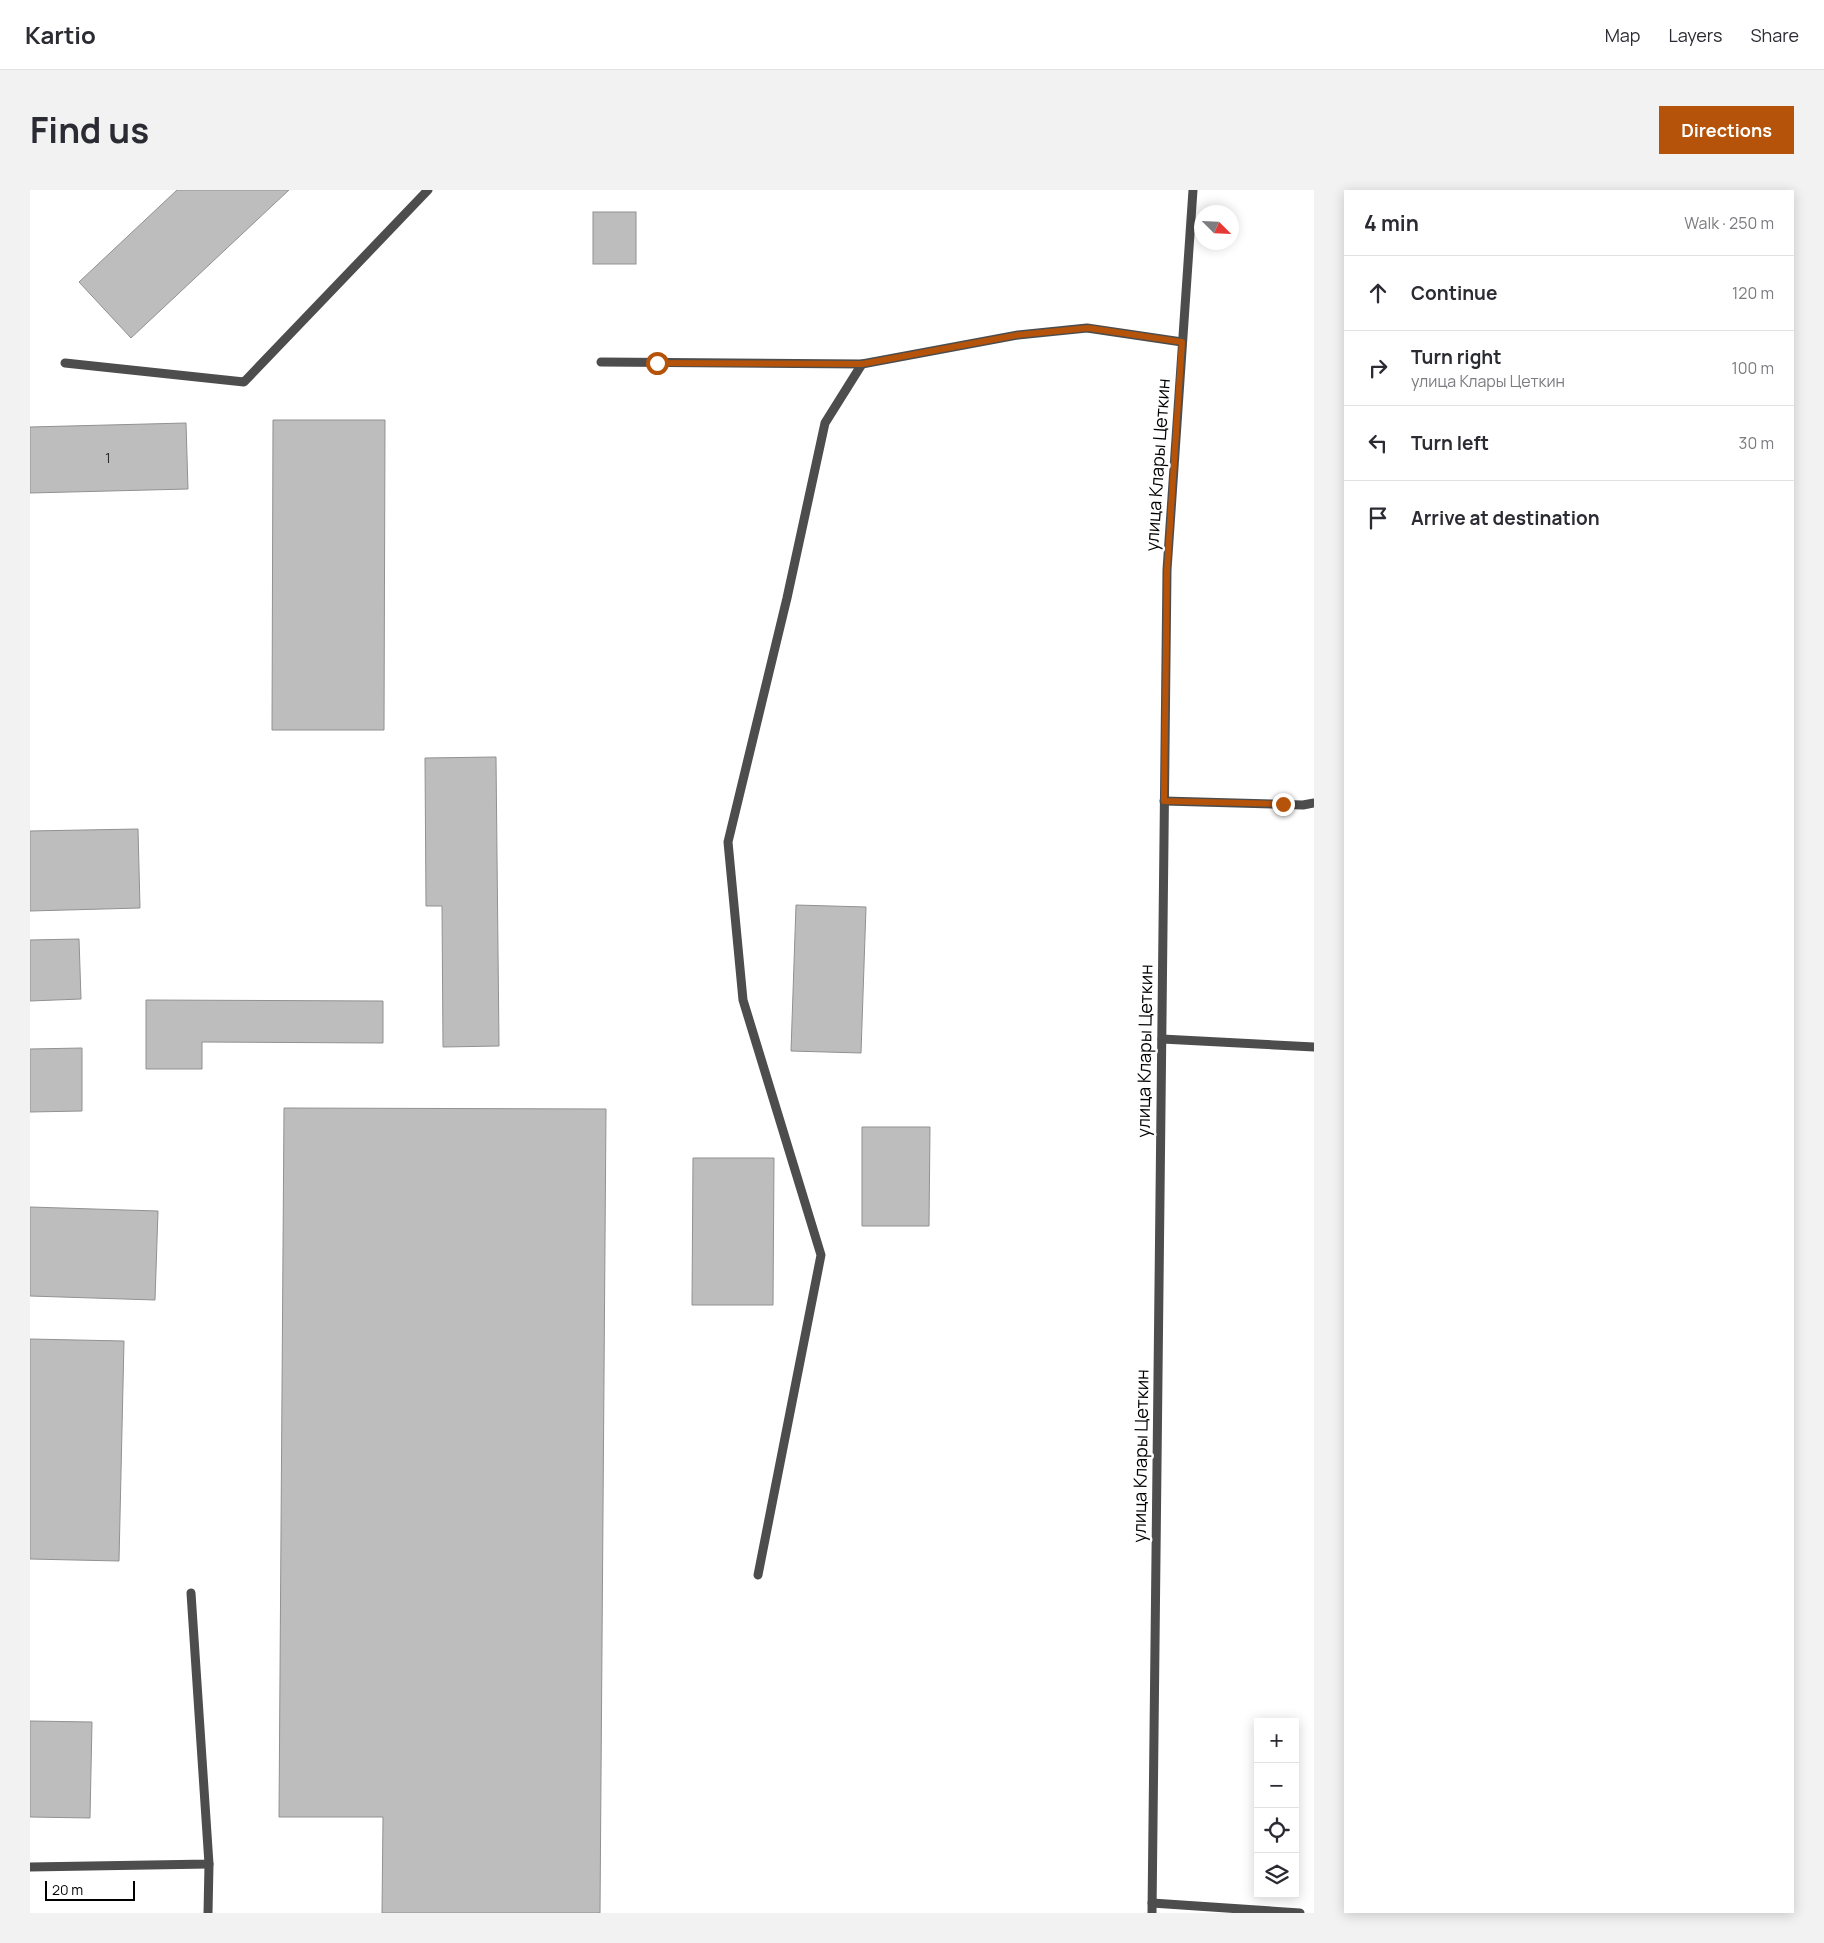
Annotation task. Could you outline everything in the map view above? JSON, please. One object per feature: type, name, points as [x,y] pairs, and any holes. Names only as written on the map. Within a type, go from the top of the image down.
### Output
[{"type":"street","points":[[65,363],[244,382],[428,190]]},
{"type":"street","name":"улица Клары Цеткин","points":[[1152,1908],[1167,570],[1193,190]]},
{"type":"street","points":[[601,362],[862,364],[1018,335],[1088,328],[1182,342]]},
{"type":"street","points":[[758,1575],[821,1255],[744,1000],[728,842],[787,598],[825,423],[862,364]]},
{"type":"street","points":[[1164,801],[1303,805],[1314,803]]},
{"type":"street","points":[[1162,1039],[1314,1047]]},
{"type":"street","points":[[192,1593],[209,1864],[208,1913]]},
{"type":"street","points":[[30,1867],[209,1864]]},
{"type":"street","points":[[1152,1908],[1300,1913]]},
{"type":"building","points":[[177,190],[289,190],[131,338],[79,282]]},
{"type":"building","points":[[593,212],[636,212],[636,264],[593,264]]},
{"type":"building","points":[[273,420],[385,420],[384,730],[272,730]]},
{"type":"building","points":[[186,423],[188,489],[30,493],[30,427]]},
{"type":"building","points":[[496,757],[499,1046],[443,1047],[442,906],[426,906],[425,758]]},
{"type":"building","points":[[138,829],[140,908],[30,911],[30,831]]},
{"type":"building","points":[[796,905],[866,907],[861,1053],[791,1051]]},
{"type":"building","points":[[79,939],[81,999],[30,1001],[30,940]]},
{"type":"building","points":[[146,1000],[383,1001],[383,1043],[202,1042],[202,1069],[146,1069]]},
{"type":"building","points":[[82,1048],[82,1111],[30,1112],[30,1049]]},
{"type":"building","points":[[284,1108],[606,1109],[600,1913],[382,1913],[383,1817],[279,1817]]},
{"type":"building","points":[[862,1127],[930,1127],[929,1226],[862,1226]]},
{"type":"building","points":[[693,1158],[774,1158],[773,1305],[692,1305]]},
{"type":"building","points":[[30,1207],[158,1211],[155,1300],[30,1296]]},
{"type":"building","points":[[30,1339],[124,1341],[119,1561],[30,1559]]},
{"type":"building","points":[[30,1721],[92,1722],[90,1818],[30,1817]]},
{"type":"route","points":[[657,363],[862,364],[1018,335],[1088,328],[1182,342],[1167,570],[1164,801],[1283,804]]}]
